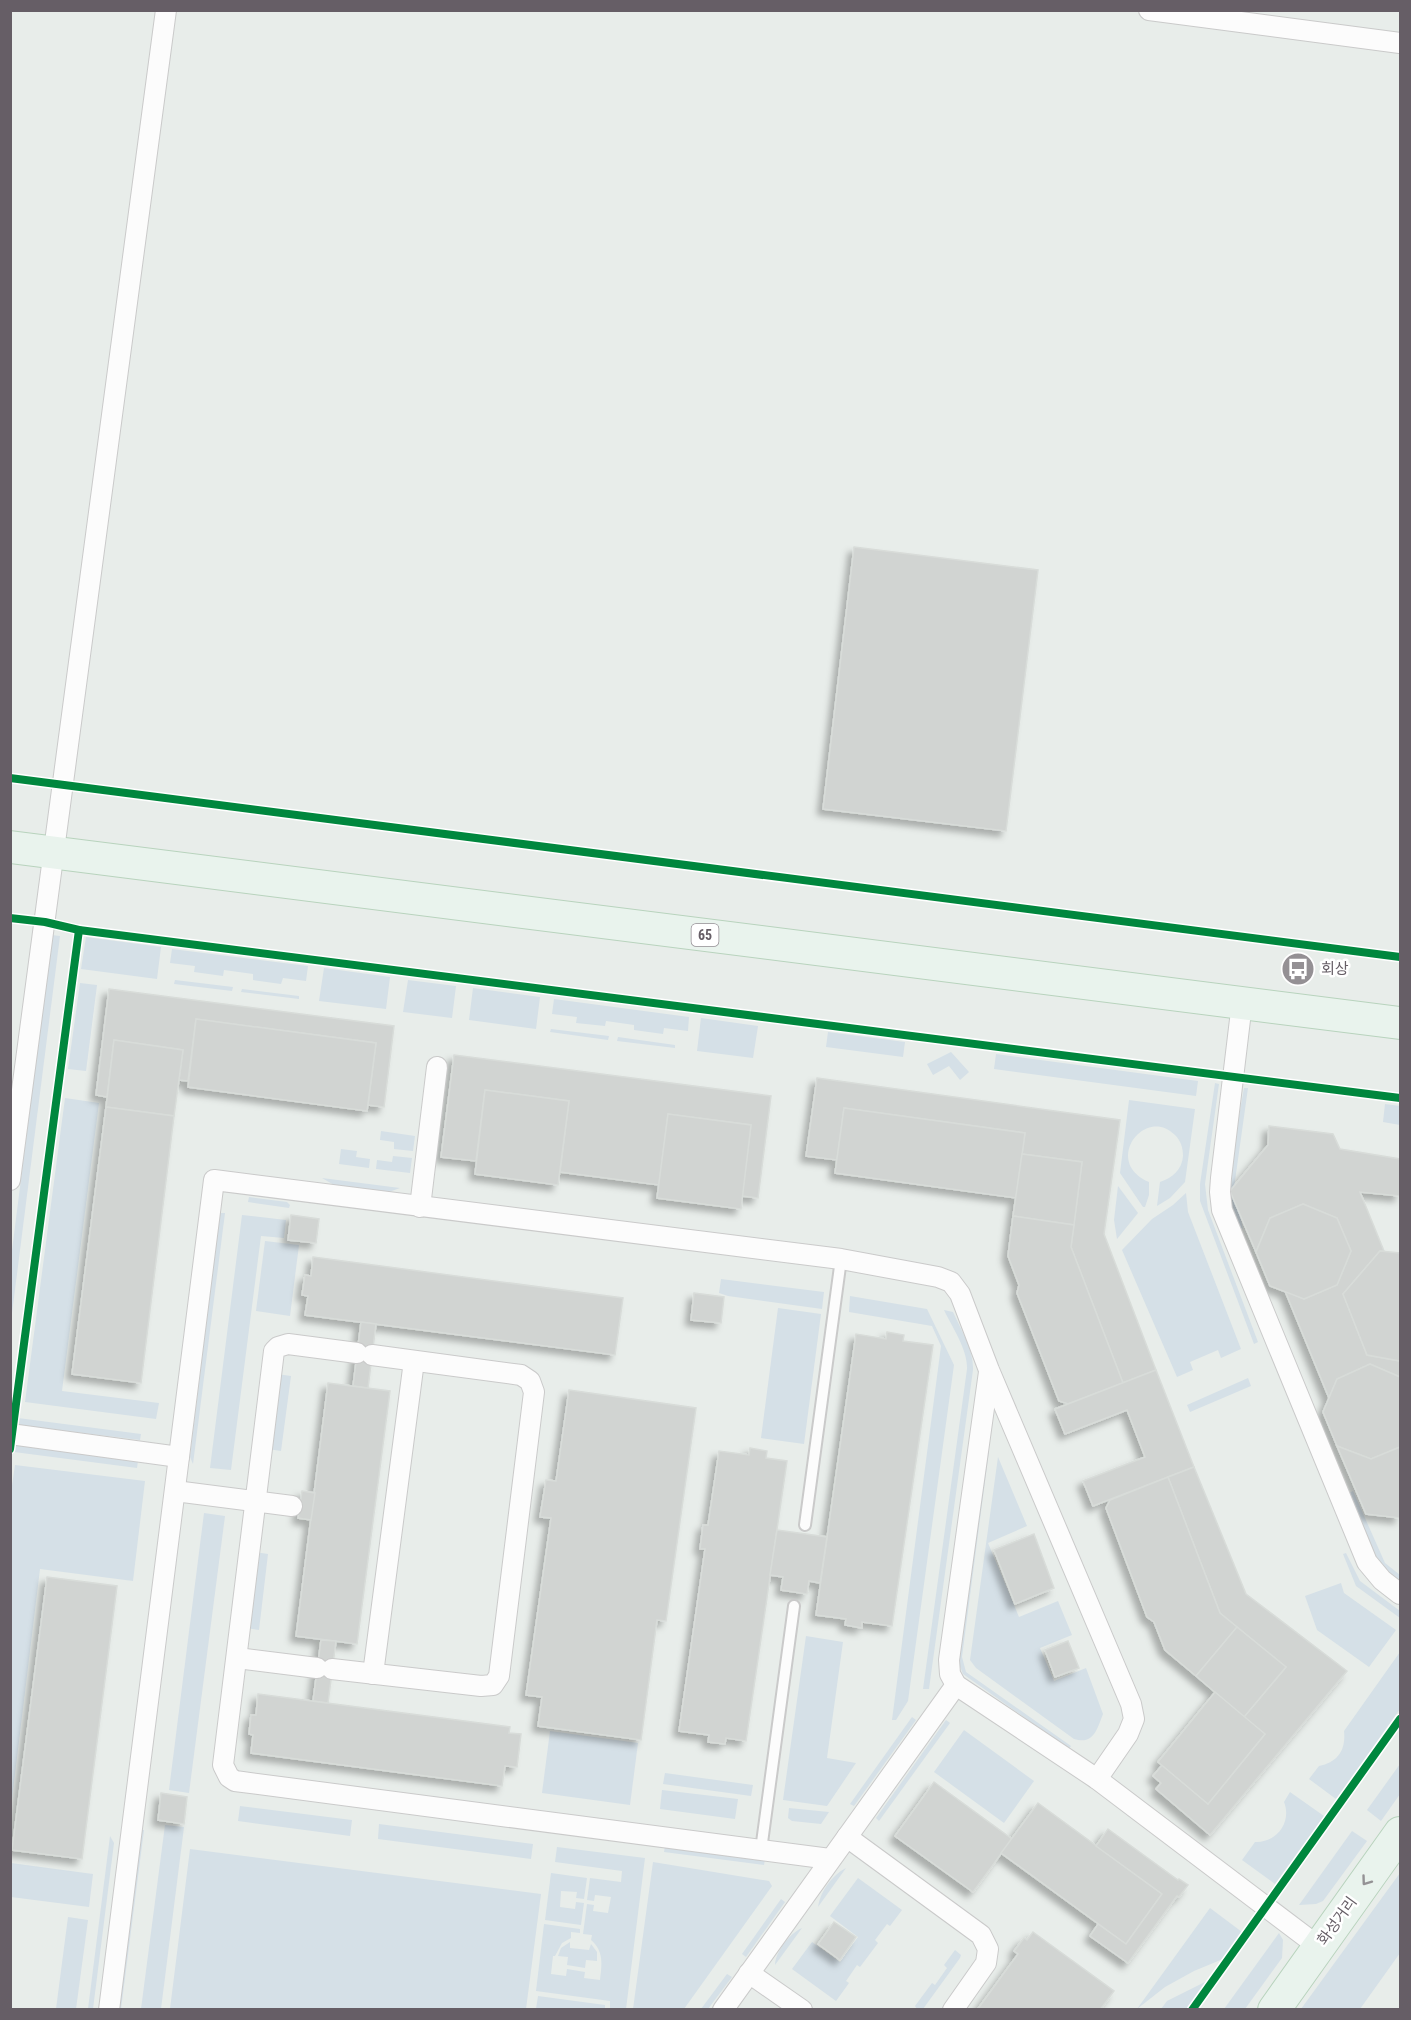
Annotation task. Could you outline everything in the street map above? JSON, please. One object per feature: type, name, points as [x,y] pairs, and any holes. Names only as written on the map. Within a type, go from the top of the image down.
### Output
[{"type":"main road","name":"65","points":[[10,847],[1401,1023]]},
{"type":"main road","name":"화성거리","points":[[1274,2010],[1401,1833]]},
{"type":"street","points":[[10,1180],[166,10]]},
{"type":"street","points":[[1149,10],[1401,43]]},
{"type":"street","points":[[1242,1003],[1221,1178],[1222,1210],[1367,1562],[1382,1580],[1401,1594]]},
{"type":"street","points":[[420,1206],[437,1067]]},
{"type":"street","points":[[109,2010],[214,1180],[841,1259],[938,1277],[951,1282],[960,1294],[989,1370],[1131,1704],[1134,1719],[1128,1734],[1097,1779]]},
{"type":"street","points":[[237,1659],[481,1686],[493,1684],[499,1676],[534,1392],[530,1381],[521,1375],[288,1344],[274,1351],[223,1765],[229,1777],[235,1780],[830,1859]]},
{"type":"street","points":[[373,1674],[414,1361]]},
{"type":"street","points":[[989,1370],[949,1660],[950,1674],[956,1685],[1097,1779],[1319,1947]]},
{"type":"street","points":[[10,1434],[178,1457]]},
{"type":"street","points":[[175,1491],[292,1506]]},
{"type":"street","points":[[723,2010],[956,1685]]},
{"type":"street","points":[[847,1837],[981,1935],[988,1949],[986,1963],[953,2010]]},
{"type":"street","points":[[749,1973],[802,2010]]},
{"type":"lane","points":[[805,1525],[841,1259]]},
{"type":"lane","points":[[761,1850],[794,1606]]},
{"type":"shaded area","points":[[52,935],[60,936],[11,1321],[11,1258]]},
{"type":"shaded area","points":[[86,937],[161,947],[157,979],[81,969]]},
{"type":"shaded area","points":[[172,949],[308,966],[306,981],[283,978],[281,984],[253,980],[253,974],[224,970],[223,976],[194,972],[195,966],[170,963]]},
{"type":"shaded area","points":[[324,968],[390,977],[386,1009],[319,1001]]},
{"type":"shaded area","points":[[175,980],[233,987],[232,991],[174,984]]},
{"type":"shaded area","points":[[408,980],[456,986],[452,1018],[403,1012]]},
{"type":"shaded area","points":[[80,983],[97,985],[86,1071],[68,1069]]},
{"type":"shaded area","points":[[473,988],[540,997],[536,1029],[469,1020]]},
{"type":"shaded area","points":[[242,989],[299,996],[299,999],[241,992]]},
{"type":"shaded area","points":[[554,999],[689,1017],[688,1031],[664,1028],[663,1034],[634,1030],[634,1025],[606,1021],[605,1026],[576,1023],[577,1017],[552,1014]]},
{"type":"shaded area","points":[[701,1018],[758,1026],[753,1058],[697,1051]]},
{"type":"shaded area","points":[[551,1029],[609,1036],[608,1040],[550,1032]]},
{"type":"shaded area","points":[[828,1032],[905,1042],[903,1057],[826,1047]]},
{"type":"shaded area","points":[[618,1037],[675,1045],[675,1048],[617,1041]]},
{"type":"shaded area","points":[[951,1052],[969,1072],[960,1080],[949,1066],[933,1075],[927,1064]]},
{"type":"shaded area","points":[[996,1054],[1198,1081],[1196,1096],[994,1069]]},
{"type":"shaded area","points":[[1215,1083],[1219,1084],[1205,1184],[1208,1210],[1258,1342],[1254,1344],[1200,1201],[1200,1184]]},
{"type":"shaded area","points":[[1244,1088],[1248,1088],[1234,1188],[1243,1229],[1236,1220],[1232,1205],[1231,1185],[1235,1140]]},
{"type":"shaded area","points":[[65,1098],[99,1103],[62,1391],[159,1403],[156,1419],[25,1402]]},
{"type":"shaded area","points":[[1129,1100],[1195,1109],[1185,1182],[1170,1198],[1157,1206],[1160,1182],[1172,1176],[1178,1169],[1183,1156],[1182,1147],[1175,1135],[1163,1128],[1152,1127],[1141,1131],[1133,1140],[1129,1150],[1129,1162],[1135,1173],[1149,1182],[1149,1195],[1143,1207],[1120,1173]]},
{"type":"shaded area","points":[[1385,1104],[1400,1106],[1400,1125],[1383,1122]]},
{"type":"shaded area","points":[[381,1131],[415,1136],[413,1151],[394,1149],[394,1142],[380,1140]]},
{"type":"shaded area","points":[[341,1149],[357,1151],[356,1157],[370,1159],[369,1168],[339,1164]]},
{"type":"shaded area","points":[[393,1156],[412,1158],[410,1173],[376,1169],[377,1160],[392,1162]]},
{"type":"shaded area","points":[[322,1178],[400,1188],[389,1192],[334,1185]]},
{"type":"shaded area","points":[[1118,1186],[1138,1213],[1117,1239],[1114,1220]]},
{"type":"shaded area","points":[[1186,1193],[1188,1212],[1241,1349],[1221,1358],[1218,1350],[1190,1362],[1193,1370],[1177,1377],[1122,1250],[1152,1219]]},
{"type":"shaded area","points":[[249,1197],[287,1202],[290,1205],[289,1208],[248,1202]]},
{"type":"shaded area","points":[[220,1213],[225,1213],[193,1464],[190,1457]]},
{"type":"shaded area","points":[[242,1215],[286,1220],[284,1238],[261,1236],[231,1470],[210,1468]]},
{"type":"shaded area","points":[[265,1241],[299,1245],[290,1316],[256,1311]]},
{"type":"shaded area","points":[[721,1279],[824,1292],[822,1309],[728,1296],[719,1293]]},
{"type":"shaded area","points":[[850,1296],[927,1309],[954,1365],[908,1701],[896,1720],[892,1720],[941,1346],[932,1326],[849,1312]]},
{"type":"shaded area","points":[[778,1308],[821,1314],[804,1444],[761,1438]]},
{"type":"shaded area","points":[[944,1310],[953,1312],[969,1348],[973,1370],[929,1689],[923,1689],[967,1369],[962,1346]]},
{"type":"shaded area","points":[[277,1374],[291,1376],[281,1451],[268,1449]]},
{"type":"shaded area","points":[[1248,1378],[1251,1386],[1190,1412],[1187,1405]]},
{"type":"shaded area","points":[[18,1418],[141,1434],[140,1440],[18,1425]]},
{"type":"shaded area","points":[[15,1445],[138,1461],[137,1468],[14,1452]]},
{"type":"shaded area","points":[[985,1450],[989,1451],[962,1657],[966,1672],[1071,1746],[1069,1749],[963,1674],[958,1661]]},
{"type":"shaded area","points":[[998,1457],[1027,1526],[988,1543],[1019,1617],[1058,1601],[1072,1635],[1040,1648],[1054,1681],[1086,1668],[1103,1714],[1094,1734],[1086,1740],[1074,1739],[976,1668],[970,1660]]},
{"type":"shaded area","points":[[15,1465],[145,1481],[133,1581],[40,1569],[11,1807],[10,1499]]},
{"type":"shaded area","points":[[1353,1491],[1385,1563],[1400,1575],[1400,1581],[1378,1561],[1349,1493]]},
{"type":"shaded area","points":[[204,1513],[225,1516],[189,1793],[169,1790]]},
{"type":"shaded area","points":[[255,1552],[268,1554],[259,1630],[245,1628]]},
{"type":"shaded area","points":[[1346,1553],[1360,1581],[1400,1611],[1400,1618],[1356,1586],[1343,1554]]},
{"type":"shaded area","points":[[1341,1583],[1344,1593],[1396,1630],[1369,1667],[1317,1630],[1305,1596]]},
{"type":"shaded area","points":[[806,1636],[843,1642],[827,1758],[856,1763],[827,1806],[783,1800]]},
{"type":"shaded area","points":[[1400,1652],[1400,1709],[1336,1799],[1309,1779],[1319,1766],[1331,1762],[1339,1754],[1344,1744],[1344,1731]]},
{"type":"shaded area","points":[[912,1717],[916,1720],[854,1806],[850,1804]]},
{"type":"shaded area","points":[[946,1720],[950,1723],[879,1821],[876,1818]]},
{"type":"shaded area","points":[[964,1730],[1034,1781],[1004,1823],[934,1772]]},
{"type":"shaded area","points":[[550,1731],[638,1743],[630,1805],[542,1793]]},
{"type":"shaded area","points":[[1400,1764],[1400,1794],[1381,1821],[1367,1810]]},
{"type":"shaded area","points":[[665,1773],[753,1785],[751,1796],[663,1784]]},
{"type":"shaded area","points":[[662,1790],[738,1799],[735,1819],[660,1809]]},
{"type":"shaded area","points":[[1290,1792],[1324,1816],[1275,1884],[1242,1860],[1255,1842],[1270,1839],[1281,1830],[1286,1817],[1284,1802]]},
{"type":"shaded area","points":[[240,1806],[352,1820],[350,1836],[238,1821]]},
{"type":"shaded area","points":[[789,1808],[829,1812],[821,1824],[792,1821],[788,1818]]},
{"type":"shaded area","points":[[379,1824],[533,1844],[531,1859],[378,1839]]},
{"type":"shaded area","points":[[165,1825],[184,1827],[161,2009],[141,2009]]},
{"type":"shaded area","points":[[140,1830],[144,1830],[121,2009],[117,2010]]},
{"type":"shaded area","points":[[1352,1831],[1367,1841],[1323,1901],[1316,1904],[1299,1905]]},
{"type":"shaded area","points":[[110,1836],[114,1843],[93,2009],[88,2009]]},
{"type":"shaded area","points":[[665,1846],[765,1859],[764,1865],[664,1852]]},
{"type":"shaded area","points":[[557,1847],[645,1858],[626,2009],[610,2009],[610,2001],[536,1991],[544,1924],[580,1929],[580,1933],[571,1932],[571,1938],[562,1943],[553,1956],[551,1974],[566,1976],[567,1969],[585,1972],[584,1978],[600,1980],[600,1954],[591,1940],[592,1935],[583,1934],[587,1904],[594,1905],[593,1911],[608,1913],[611,1897],[595,1895],[594,1901],[587,1900],[590,1878],[621,1882],[622,1871],[555,1862]]},
{"type":"shaded area","points":[[190,1849],[541,1894],[526,2009],[170,2009]]},
{"type":"shaded area","points":[[653,1862],[769,1881],[772,1886],[684,2009],[633,2009]]},
{"type":"shaded area","points":[[11,1863],[93,1874],[89,1907],[11,1897]]},
{"type":"shaded area","points":[[846,1868],[818,1907],[828,1884]]},
{"type":"shaded area","points":[[551,1873],[587,1878],[584,1899],[576,1898],[577,1892],[561,1891],[560,1907],[575,1909],[576,1902],[584,1903],[581,1925],[545,1920]]},
{"type":"shaded area","points":[[1400,1873],[1400,1953],[1360,2009],[1301,2009]]},
{"type":"shaded area","points":[[858,1878],[902,1910],[875,1940],[878,1943],[860,1967],[857,1965],[846,1981],[849,1983],[836,2001],[792,1969],[812,1942],[840,1962],[858,1937],[830,1916]]},
{"type":"shaded area","points":[[781,1899],[785,1902],[746,1957],[742,1954]]},
{"type":"shaded area","points":[[1210,1908],[1242,1932],[1223,1959],[1194,1971],[1165,1987],[1137,2009]]},
{"type":"shaded area","points":[[68,1917],[88,1920],[76,2009],[56,2009]]},
{"type":"shaded area","points":[[802,1928],[775,1965],[784,1944]]},
{"type":"shaded area","points":[[1279,1933],[1283,1940],[1282,1958],[1245,2009],[1224,2009]]},
{"type":"shaded area","points":[[570,1942],[570,1948],[589,1950],[591,1944],[597,1952],[597,1961],[586,1960],[585,1968],[567,1965],[568,1957],[558,1956],[561,1948]]},
{"type":"shaded area","points":[[955,1950],[961,1955],[960,1958],[923,2009],[917,2009],[915,2006],[932,1983],[935,1985],[947,1968],[944,1965]]},
{"type":"shaded area","points":[[727,1974],[732,1977],[708,2009],[701,2009]]},
{"type":"shaded area","points":[[1207,1981],[1187,2009],[1161,2009],[1167,2001]]},
{"type":"shaded area","points":[[538,1996],[605,2005],[605,2009],[536,2009]]},
{"type":"building","points":[[854,547],[1038,570],[1006,831],[823,809]]},
{"type":"building","points":[[109,989],[394,1026],[384,1107],[368,1105],[376,1043],[196,1019],[188,1081],[179,1080],[183,1050],[114,1040],[107,1097],[96,1095]]},
{"type":"building","points":[[196,1019],[376,1043],[367,1111],[188,1087]]},
{"type":"building","points":[[114,1040],[183,1050],[174,1116],[106,1107]]},
{"type":"building","points":[[454,1055],[771,1096],[758,1198],[742,1196],[751,1125],[668,1114],[659,1185],[560,1172],[569,1101],[485,1090],[476,1161],[441,1157]]},
{"type":"building","points":[[817,1078],[1120,1120],[1104,1234],[1156,1370],[1123,1383],[1071,1247],[1082,1162],[1022,1154],[1025,1133],[844,1108],[837,1160],[806,1156]]},
{"type":"building","points":[[485,1090],[569,1101],[558,1185],[475,1174]]},
{"type":"building","points":[[106,1107],[174,1116],[141,1383],[72,1374]]},
{"type":"building","points":[[844,1108],[1025,1133],[1016,1198],[835,1173]]},
{"type":"building","points":[[668,1114],[751,1125],[741,1209],[657,1198]]},
{"type":"building","points":[[1269,1126],[1333,1134],[1340,1149],[1400,1159],[1400,1196],[1360,1192],[1384,1251],[1380,1251],[1343,1294],[1367,1355],[1400,1361],[1400,1377],[1370,1364],[1337,1379],[1329,1398],[1285,1291],[1304,1299],[1337,1285],[1351,1251],[1337,1218],[1303,1204],[1270,1218],[1256,1252],[1230,1191],[1268,1145]]},
{"type":"building","points":[[1022,1154],[1082,1162],[1074,1225],[1013,1216]]},
{"type":"building","points":[[1303,1204],[1337,1218],[1351,1251],[1337,1285],[1304,1299],[1270,1286],[1256,1252],[1270,1218]]},
{"type":"building","points":[[291,1215],[319,1219],[316,1243],[288,1240]]},
{"type":"building","points":[[1013,1216],[1074,1225],[1071,1247],[1123,1383],[1068,1404],[1059,1401],[1017,1293],[1019,1285],[1008,1256]]},
{"type":"building","points":[[1380,1251],[1400,1253],[1400,1361],[1367,1355],[1343,1294]]},
{"type":"building","points":[[313,1257],[623,1298],[615,1355],[305,1315],[308,1296],[302,1295],[305,1275],[311,1276]]},
{"type":"building","points":[[694,1293],[724,1297],[721,1323],[691,1320]]},
{"type":"building","points":[[361,1322],[376,1324],[368,1388],[353,1386]]},
{"type":"building","points":[[887,1332],[904,1335],[903,1341],[933,1345],[892,1626],[862,1622],[862,1628],[845,1625],[846,1619],[816,1615],[856,1334],[886,1339]]},
{"type":"building","points":[[1370,1364],[1400,1377],[1400,1447],[1371,1459],[1337,1446],[1323,1412],[1337,1379]]},
{"type":"building","points":[[1156,1370],[1194,1467],[1093,1506],[1083,1481],[1145,1457],[1127,1410],[1065,1434],[1055,1409]]},
{"type":"building","points":[[328,1383],[390,1391],[357,1644],[296,1636]]},
{"type":"building","points":[[569,1390],[696,1408],[666,1621],[657,1620],[641,1740],[538,1726],[542,1697],[526,1695],[551,1518],[540,1517],[546,1480],[556,1481]]},
{"type":"building","points":[[1337,1446],[1371,1459],[1400,1447],[1400,1518],[1366,1514]]},
{"type":"building","points":[[750,1448],[767,1451],[766,1458],[787,1461],[746,1741],[726,1738],[725,1744],[708,1742],[709,1735],[679,1731],[705,1549],[700,1549],[703,1525],[708,1525],[719,1451],[749,1455]]},
{"type":"building","points":[[1194,1467],[1246,1594],[1347,1671],[1210,1835],[1156,1789],[1161,1783],[1153,1776],[1162,1765],[1208,1804],[1265,1734],[1244,1717],[1286,1667],[1220,1613],[1168,1477]]},
{"type":"building","points":[[1168,1477],[1220,1613],[1237,1627],[1196,1676],[1165,1650],[1154,1622],[1147,1617],[1106,1508],[1110,1500]]},
{"type":"building","points":[[302,1491],[315,1493],[311,1520],[298,1518]]},
{"type":"building","points":[[777,1530],[827,1537],[820,1583],[809,1581],[807,1594],[781,1590],[783,1577],[770,1575]]},
{"type":"building","points":[[1034,1534],[1054,1588],[1015,1604],[994,1550]]},
{"type":"building","points":[[47,1577],[117,1586],[82,1859],[12,1850]]},
{"type":"building","points":[[1237,1627],[1286,1667],[1244,1717],[1196,1676]]},
{"type":"building","points":[[321,1640],[336,1641],[328,1703],[313,1701]]},
{"type":"building","points":[[1068,1641],[1079,1668],[1055,1677],[1045,1650]]},
{"type":"building","points":[[1215,1692],[1265,1734],[1208,1804],[1158,1762]]},
{"type":"building","points":[[258,1694],[510,1727],[509,1733],[521,1734],[517,1767],[505,1766],[502,1786],[251,1753],[253,1735],[249,1734],[251,1715],[256,1715]]},
{"type":"building","points":[[934,1782],[1012,1839],[973,1892],[895,1836]]},
{"type":"building","points":[[161,1793],[187,1797],[184,1824],[158,1820]]},
{"type":"building","points":[[1038,1803],[1162,1894],[1126,1944],[1001,1853]]},
{"type":"building","points":[[1108,1829],[1188,1885],[1179,1897],[1177,1896],[1128,1963],[1090,1936],[1098,1924],[1126,1944],[1162,1894],[1096,1846]]},
{"type":"building","points":[[834,1922],[856,1937],[840,1960],[818,1944]]},
{"type":"building","points":[[1033,1932],[1114,1991],[1100,2010],[977,2010],[1018,1954],[1014,1951],[1024,1938],[1027,1940]]},
{"type":"cycle path","points":[[10,778],[1400,957]]},
{"type":"cycle path","points":[[10,918],[45,922],[79,930],[1400,1098]]},
{"type":"cycle path","points":[[10,1449],[79,930]]},
{"type":"cycle path","points":[[1192,2010],[1400,1719]]},
{"type":"place","name":"회상","points":[[1298,969]]}]
